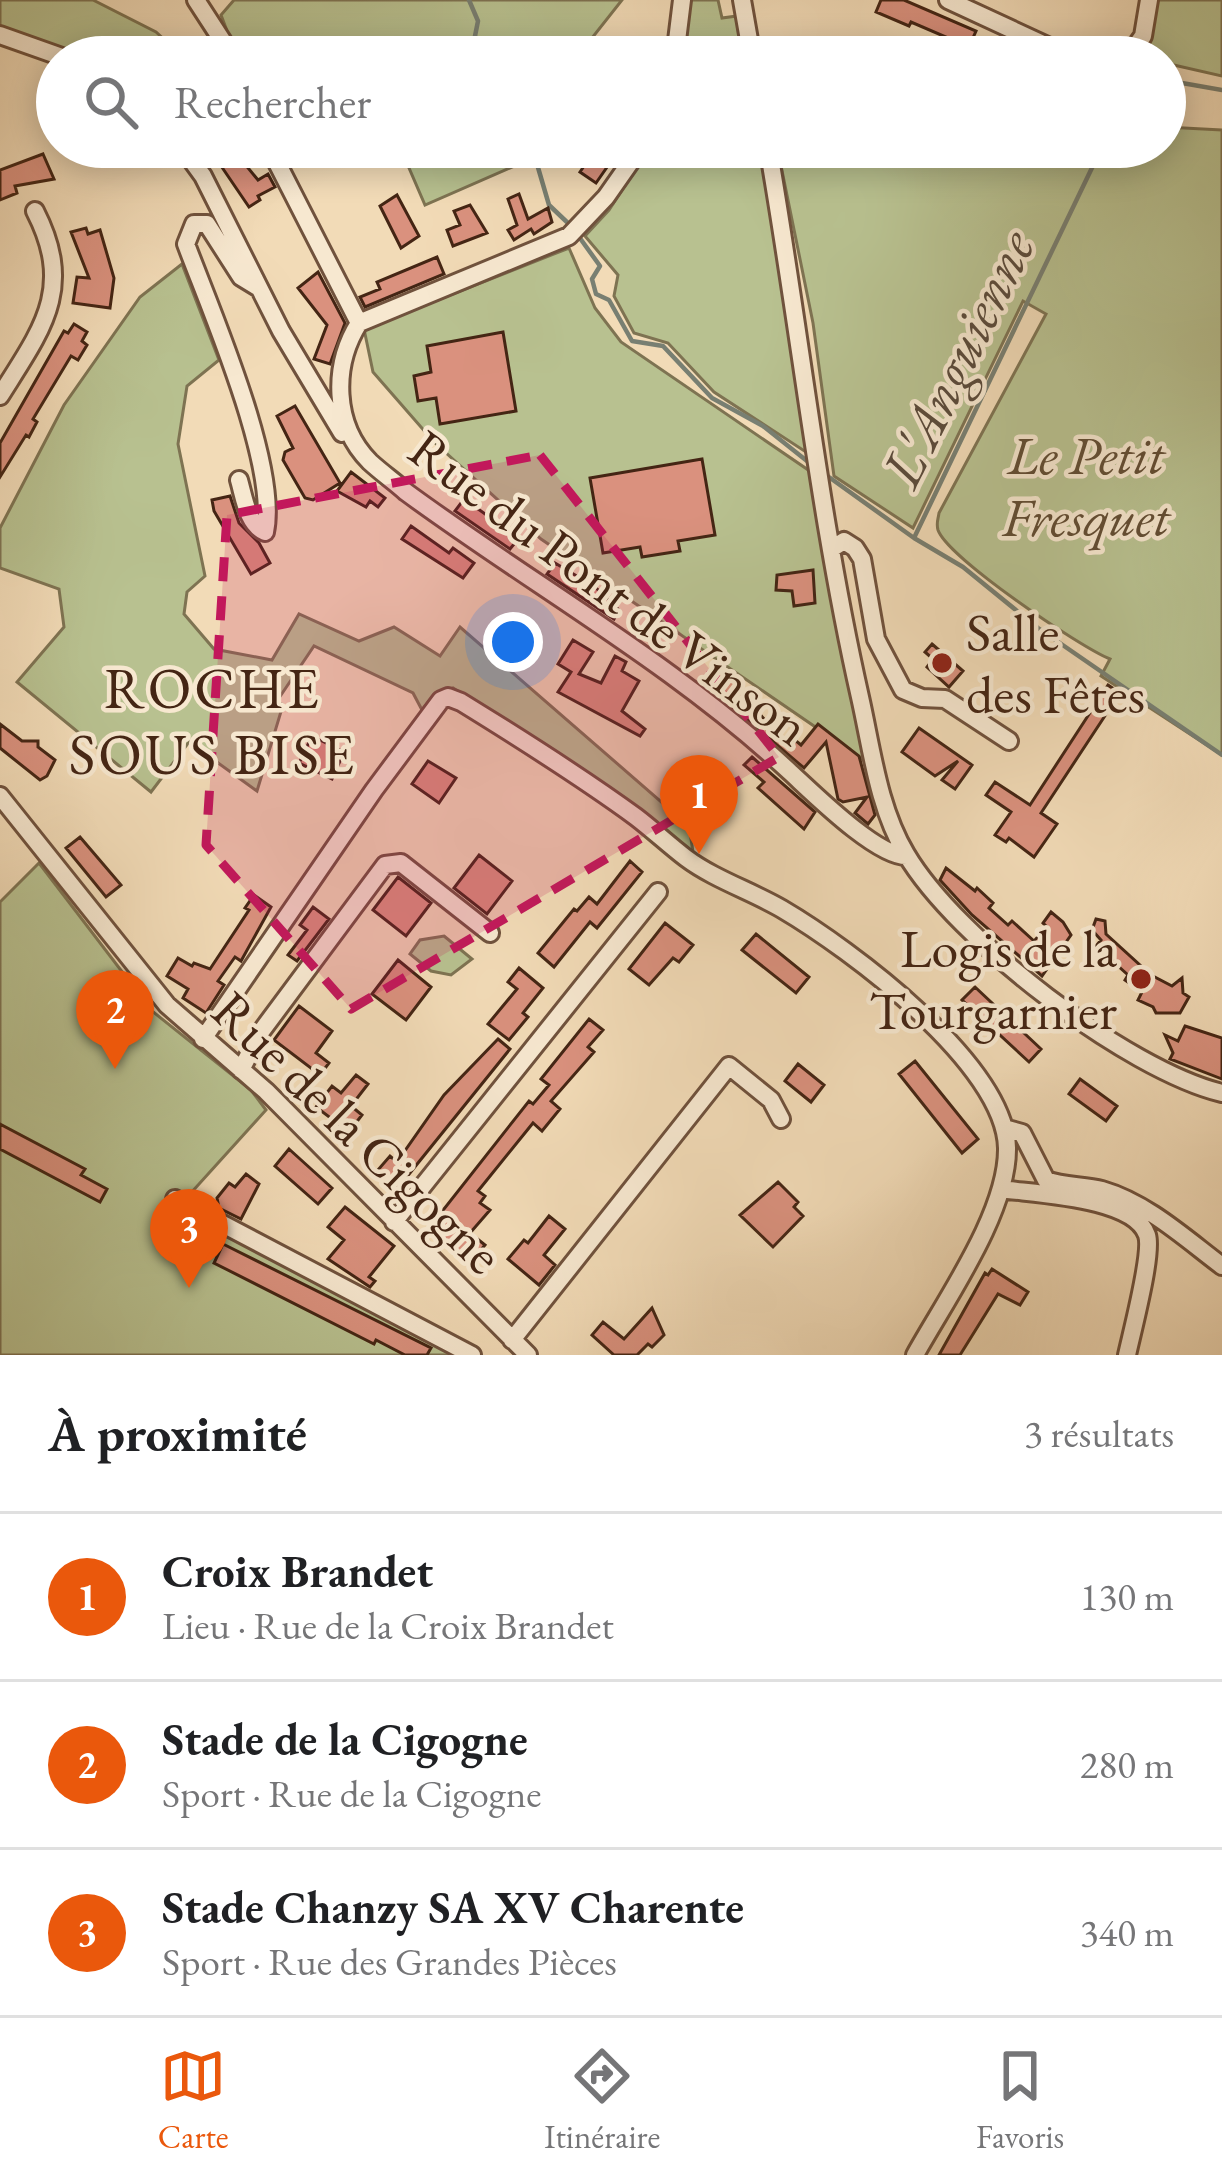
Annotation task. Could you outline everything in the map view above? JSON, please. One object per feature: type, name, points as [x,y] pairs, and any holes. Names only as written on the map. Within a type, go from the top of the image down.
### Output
[{"type":"street","points":[[196,0],[219,36]]},
{"type":"street","points":[[678,36],[682,0]]},
{"type":"street","points":[[742,0],[748,36]]},
{"type":"street","points":[[948,0],[1026,36]]},
{"type":"street","points":[[1143,36],[1149,0]]},
{"type":"street","points":[[0,35],[36,48]]},
{"type":"street","points":[[196,168],[351,450],[367,459]]},
{"type":"street","points":[[280,168],[359,323],[575,231],[624,168]]},
{"type":"street","points":[[771,168],[833,548],[835,612],[884,805],[907,856],[1000,958],[1067,1011],[1123,1050],[1179,1080],[1222,1093]]},
{"type":"street","points":[[0,396],[47,314],[54,287],[50,239],[35,211]]},
{"type":"street","points":[[239,480],[256,529],[265,532],[261,468],[249,418],[187,244],[194,224],[207,224],[241,277],[259,288]]},
{"type":"street","name":"Rue du Pont de Vinson","points":[[359,323],[340,368],[340,396],[347,424],[367,459],[468,537],[726,713],[821,800],[891,854],[907,856]]},
{"type":"street","points":[[833,548],[844,541],[862,560],[877,639],[904,690],[922,698],[945,699],[1009,741]]},
{"type":"street","points":[[838,664],[842,664],[848,695],[859,693]]},
{"type":"street","points":[[203,1040],[441,700],[461,702],[578,776],[689,861],[792,915],[856,959],[913,1005],[986,1088],[1007,1147],[1000,1190],[916,1355]]},
{"type":"street","name":"Rue de la Cigogne","points":[[0,796],[167,1005],[242,1070],[528,1355]]},
{"type":"street","points":[[242,1070],[260,1033],[385,865],[401,863],[490,933]]},
{"type":"street","points":[[394,1222],[658,892]]},
{"type":"street","points":[[512,1340],[729,1066],[771,1100],[781,1120]]},
{"type":"street","points":[[1004,1128],[1022,1133],[1046,1180],[1124,1199],[1222,1266]]},
{"type":"street","points":[[1000,1190],[1083,1199],[1140,1224],[1149,1246],[1127,1355]]},
{"type":"street","points":[[175,1199],[472,1355]]},
{"type":"highlighted area","points":[[540,455],[779,757],[351,1009],[206,845],[227,515]]},
{"type":"green space","points":[[0,0],[93,0],[160,36],[36,39],[0,26]]},
{"type":"green space","points":[[234,0],[622,0],[594,36],[229,36],[221,15]]},
{"type":"green space","points":[[691,0],[718,0],[722,18],[737,16],[740,36],[685,36]]},
{"type":"green space","points":[[1156,0],[1222,0],[1222,76],[1186,68],[1186,36],[1150,36]]},
{"type":"green space","name":"Le Petit Fresquet","points":[[1186,128],[1222,130],[1222,755],[1101,676],[1110,659],[989,580],[938,530],[939,513],[1046,314],[1023,301],[913,528],[834,476],[813,323],[781,168],[1186,168]]},
{"type":"green space","points":[[409,168],[510,168],[425,205]]},
{"type":"green space","points":[[636,168],[763,168],[809,454],[714,392],[668,343],[634,333],[614,296],[618,275],[585,236]]},
{"type":"green space","points":[[569,248],[595,308],[621,342],[817,476],[865,761],[541,539],[434,442],[373,372],[364,329]]},
{"type":"green space","points":[[182,264],[219,360],[187,386],[178,444],[205,576],[187,592],[184,614],[214,649],[272,660],[299,614],[359,641],[394,627],[440,656],[460,627],[689,826],[693,852],[453,688],[435,694],[422,710],[413,693],[314,646],[277,701],[283,705],[257,791],[189,742],[151,792],[17,682],[64,627],[59,589],[0,568],[0,528],[64,405],[140,297]]},
{"type":"green space","points":[[39,863],[152,1011],[251,1090],[266,1110],[180,1205],[461,1355],[0,1355],[0,902]]},
{"type":"green space","points":[[444,936],[472,959],[451,975],[431,971],[410,954],[420,940]]},
{"type":"building","points":[[881,0],[904,0],[976,31],[974,36],[944,36],[876,12]]},
{"type":"building","points":[[36,157],[36,168],[49,168],[54,179],[15,186],[17,193],[0,200],[0,170]]},
{"type":"building","points":[[222,168],[248,168],[258,180],[268,174],[275,187],[249,207]]},
{"type":"building","points":[[583,168],[606,168],[596,183],[580,172]]},
{"type":"building","points":[[519,194],[528,219],[548,208],[552,222],[514,240],[508,230],[517,225],[508,199]]},
{"type":"building","points":[[397,195],[419,236],[401,248],[380,206]]},
{"type":"building","points":[[470,205],[487,233],[453,246],[447,230],[460,225],[454,211]]},
{"type":"building","points":[[86,228],[88,234],[100,230],[114,278],[110,308],[73,303],[77,277],[89,278],[71,232]]},
{"type":"building","points":[[437,257],[444,274],[365,307],[360,297],[380,289],[377,282]]},
{"type":"building","points":[[318,272],[345,323],[330,364],[314,359],[327,325],[298,288]]},
{"type":"building","points":[[74,324],[87,332],[82,341],[87,345],[78,360],[71,356],[33,419],[37,422],[29,437],[26,435],[0,477],[0,443],[64,331],[68,333]]},
{"type":"building","points":[[503,332],[516,411],[440,424],[436,398],[418,401],[414,376],[431,372],[427,346]]},
{"type":"building","points":[[295,406],[340,483],[313,500],[305,498],[283,460],[293,448],[277,416]]},
{"type":"building","points":[[702,459],[715,535],[678,541],[680,551],[642,557],[640,547],[603,553],[590,478]]},
{"type":"building","points":[[351,472],[385,498],[378,507],[370,501],[366,507],[337,491]]},
{"type":"building","points":[[230,496],[239,523],[270,563],[251,574],[214,511],[212,500]]},
{"type":"building","points":[[464,499],[519,538],[510,549],[455,511]]},
{"type":"building","points":[[411,526],[449,553],[453,548],[474,563],[463,578],[402,539]]},
{"type":"building","points":[[555,563],[595,587],[619,610],[614,619],[547,574]]},
{"type":"building","points":[[813,570],[815,603],[794,606],[792,591],[776,590],[777,575]]},
{"type":"building","points":[[573,640],[593,652],[579,674],[601,683],[615,656],[626,662],[622,671],[639,681],[622,711],[645,729],[640,736],[558,692],[571,672],[558,664]]},
{"type":"building","name":"Salle des Fêtes","points":[[932,644],[963,671],[949,687],[927,667],[933,659],[925,652]]},
{"type":"building","points":[[729,678],[789,746],[795,740],[801,745],[818,724],[859,756],[875,815],[868,824],[855,813],[867,797],[838,799],[826,742],[804,768],[716,693]]},
{"type":"building","points":[[1108,685],[1120,693],[1041,813],[1057,824],[1034,857],[1009,838],[1006,842],[995,835],[1011,812],[986,795],[995,782],[1030,805]]},
{"type":"building","points":[[0,724],[22,741],[38,741],[38,747],[55,760],[47,776],[40,780],[0,748]]},
{"type":"building","points":[[919,728],[972,765],[955,789],[942,780],[958,761],[935,776],[902,752]]},
{"type":"building","points":[[312,736],[344,752],[332,779],[299,763]]},
{"type":"building","points":[[752,757],[815,812],[804,829],[758,788],[764,782],[744,765]]},
{"type":"building","points":[[428,761],[456,778],[439,803],[412,784]]},
{"type":"building","points":[[80,837],[121,885],[106,897],[66,848]]},
{"type":"building","points":[[479,855],[512,881],[487,914],[454,888]]},
{"type":"building","points":[[630,861],[642,872],[597,928],[590,922],[554,967],[538,953],[574,909],[589,897],[597,904]]},
{"type":"building","points":[[946,868],[975,891],[977,888],[993,903],[989,908],[1034,941],[1047,927],[1043,923],[1051,912],[1063,922],[1071,935],[1042,976],[940,880]]},
{"type":"building","points":[[398,877],[431,903],[406,936],[373,910]]},
{"type":"building","points":[[254,895],[271,907],[241,961],[235,957],[218,981],[224,985],[206,1013],[183,998],[188,989],[167,976],[178,958],[210,969]]},
{"type":"building","points":[[313,907],[329,919],[297,961],[288,955],[307,930],[300,925]]},
{"type":"building","points":[[1096,919],[1105,921],[1106,934],[1151,975],[1172,986],[1182,978],[1183,993],[1189,997],[1180,1013],[1156,1013],[1138,1000],[1142,992],[1096,946],[1101,940],[1092,930]]},
{"type":"building","points":[[665,923],[693,945],[679,962],[673,958],[649,985],[629,969]]},
{"type":"building","points":[[756,934],[809,977],[796,993],[742,950]]},
{"type":"building","points":[[398,960],[431,987],[406,1020],[372,994]]},
{"type":"building","points":[[519,968],[543,988],[509,1040],[488,1024],[517,989],[508,982]]},
{"type":"building","points":[[975,987],[1041,1049],[1029,1062],[962,1000]]},
{"type":"building","points":[[299,1006],[332,1031],[316,1053],[329,1063],[320,1075],[274,1040]]},
{"type":"building","points":[[589,1019],[603,1030],[588,1047],[594,1052],[551,1101],[560,1109],[542,1131],[533,1123],[478,1191],[485,1196],[480,1203],[490,1210],[470,1233],[485,1245],[470,1263],[429,1228],[529,1101],[533,1104],[549,1085],[541,1079]]},
{"type":"building","points":[[1185,1026],[1222,1038],[1222,1079],[1170,1059],[1173,1053],[1165,1035],[1178,1041]]},
{"type":"building","points":[[498,1039],[510,1049],[397,1189],[377,1171],[390,1156],[397,1162],[444,1095]]},
{"type":"building","points":[[915,1061],[978,1139],[962,1153],[899,1074]]},
{"type":"building","points":[[798,1064],[824,1085],[811,1102],[785,1081]]},
{"type":"building","points":[[356,1075],[368,1084],[351,1106],[362,1115],[349,1132],[316,1107],[332,1086],[341,1093]]},
{"type":"building","points":[[1080,1079],[1117,1106],[1106,1121],[1069,1094]]},
{"type":"building","points":[[0,1124],[85,1169],[81,1175],[107,1189],[100,1202],[0,1149]]},
{"type":"building","points":[[289,1149],[332,1188],[318,1204],[275,1166]]},
{"type":"building","points":[[246,1174],[259,1184],[241,1219],[219,1208],[217,1198],[229,1183],[235,1187]]},
{"type":"building","points":[[778,1182],[798,1202],[794,1207],[803,1216],[773,1247],[740,1215]]},
{"type":"building","points":[[345,1207],[394,1246],[369,1277],[375,1281],[370,1287],[328,1259],[344,1240],[328,1227]]},
{"type":"building","points":[[549,1216],[565,1229],[544,1255],[555,1265],[539,1285],[508,1259]]},
{"type":"building","points":[[223,1244],[431,1348],[427,1355],[405,1355],[376,1340],[374,1344],[214,1263]]},
{"type":"building","points":[[992,1269],[1028,1292],[1020,1305],[998,1294],[960,1355],[939,1355],[985,1273]]},
{"type":"building","points":[[652,1308],[664,1335],[637,1355],[614,1355],[592,1335],[603,1322],[624,1339]]},
{"type":"waterway","name":"L'Anguienne","points":[[469,0],[478,21],[475,36]]},
{"type":"waterway","name":"L'Anguienne","points":[[1186,84],[1222,90]]},
{"type":"waterway","name":"L'Anguienne","points":[[538,168],[549,205],[570,225]]},
{"type":"waterway","name":"L'Anguienne","points":[[914,538],[1092,168]]},
{"type":"waterway","name":"L'Anguienne","points":[[577,234],[600,266],[592,279],[596,294],[609,300],[632,341],[663,346],[712,398],[763,426],[812,465]]},
{"type":"waterway","name":"L'Anguienne","points":[[826,475],[963,567],[1038,628],[1222,755]]},
{"type":"place","name":"Salle des Fêtes","points":[[942,663]]},
{"type":"place","name":"Croix Brandet","points":[[699,854]]},
{"type":"place","name":"Logis de la Tourgarnier","points":[[1141,979]]},
{"type":"place","name":"Stade de la Cigogne","points":[[115,1069]]},
{"type":"place","name":"Stade Chanzy SA XV Charente","points":[[189,1288]]},
{"type":"district","name":"ROCHE SOUS BISE","points":[[213,721]]}]
